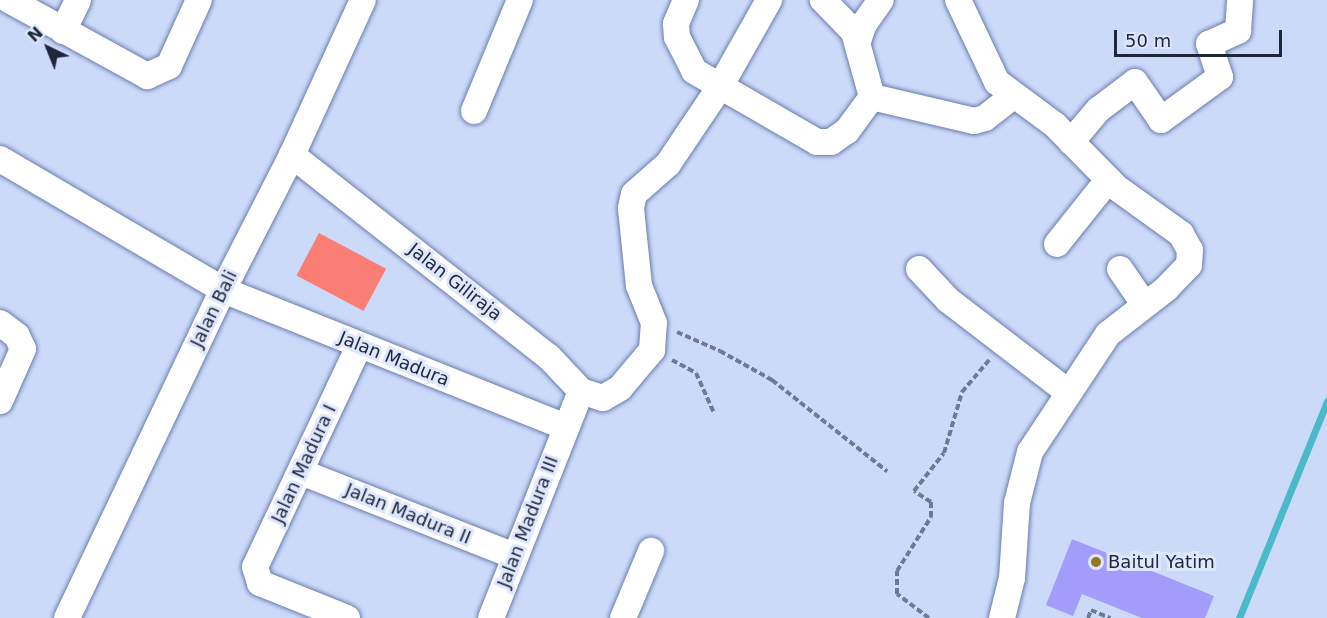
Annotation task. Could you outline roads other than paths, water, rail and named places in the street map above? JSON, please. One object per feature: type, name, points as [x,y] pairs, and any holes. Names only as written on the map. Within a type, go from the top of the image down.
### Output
[{"type":"street","points":[[9,0],[139,73],[154,75],[169,66],[199,0]]},
{"type":"street","points":[[63,31],[78,0]]},
{"type":"street","name":"Jalan Bali","points":[[67,618],[223,290],[292,155],[363,0]]},
{"type":"street","points":[[474,111],[520,0]]},
{"type":"street","points":[[686,0],[676,24],[677,37],[694,71],[818,142],[838,139],[872,97]]},
{"type":"street","points":[[566,427],[582,391],[603,399],[620,388],[652,350],[654,323],[639,286],[631,208],[634,194],[668,164],[720,85],[769,0]]},
{"type":"street","points":[[823,0],[858,41],[872,97]]},
{"type":"street","points":[[858,41],[864,24],[880,0]]},
{"type":"street","points":[[958,0],[997,82],[1012,97],[1055,125],[1108,180],[1181,234],[1190,250],[1189,265],[1166,289],[1108,334],[1030,452],[1017,503],[1012,578],[1002,618]]},
{"type":"street","points":[[1071,142],[1098,110],[1135,82],[1161,120],[1220,77],[1209,44],[1238,31],[1240,0]]},
{"type":"street","points":[[872,97],[974,121],[985,118],[1012,97]]},
{"type":"street","name":"Jalan Giliraja","points":[[292,155],[549,357],[582,391]]},
{"type":"street","name":"Jalan Madura","points":[[0,159],[223,290],[566,427]]},
{"type":"street","points":[[1057,244],[1108,180]]},
{"type":"street","points":[[919,268],[948,300],[1068,392]]},
{"type":"street","points":[[1120,269],[1144,304]]},
{"type":"street","points":[[0,323],[17,336],[23,349],[0,400]]},
{"type":"street","name":"Jalan Madura I","points":[[347,618],[260,583],[255,567],[359,346]]},
{"type":"street","name":"Jalan Madura III","points":[[491,618],[566,427]]},
{"type":"street","name":"Jalan Madura II","points":[[301,472],[514,556]]},
{"type":"street","points":[[623,618],[651,551]]},
{"type":"waterway","points":[[1239,618],[1327,401]]},
{"type":"place","name":"Baitul Yatim","points":[[1096,562]]}]
